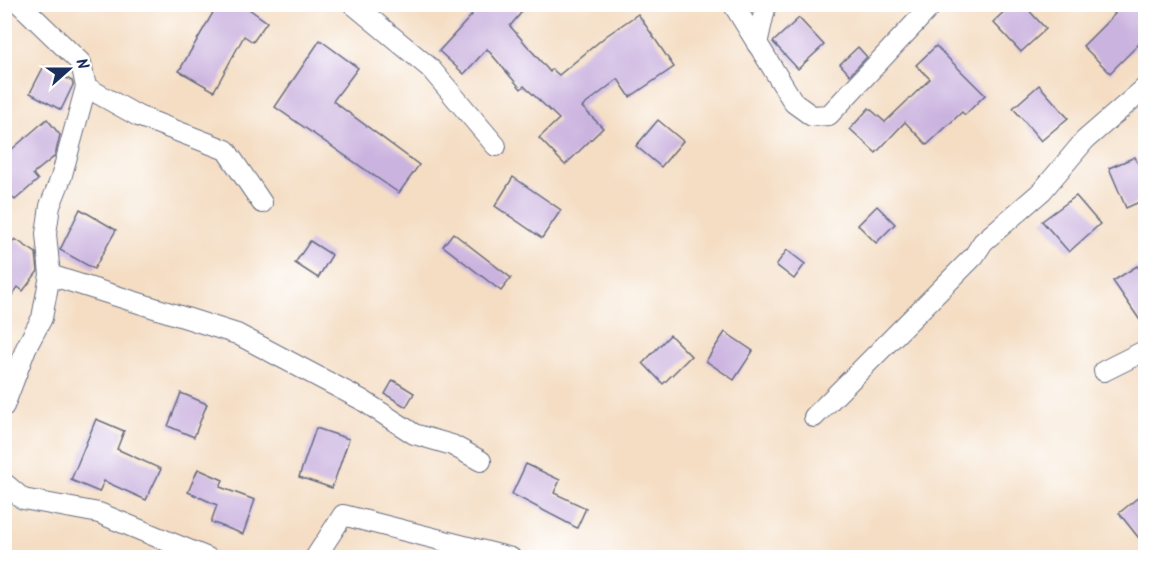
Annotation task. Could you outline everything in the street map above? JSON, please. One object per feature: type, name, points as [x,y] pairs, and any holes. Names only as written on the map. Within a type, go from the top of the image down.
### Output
[{"type":"street","points":[[4,406],[26,348],[42,318],[50,275],[46,234],[50,206],[61,178],[86,87],[81,63],[20,4]]},
{"type":"street","points":[[353,4],[430,68],[496,146]]},
{"type":"street","points":[[733,4],[794,103],[812,116],[829,115],[933,4]]},
{"type":"street","points":[[757,44],[766,4]]},
{"type":"street","points":[[86,87],[138,116],[226,150],[262,203]]},
{"type":"street","points":[[814,417],[974,256],[983,242],[1042,191],[1085,140],[1146,87]]},
{"type":"street","points":[[50,275],[237,334],[362,400],[414,434],[452,445],[481,461]]},
{"type":"street","points":[[1104,371],[1146,350]]},
{"type":"street","points":[[4,483],[23,499],[99,513],[208,558]]},
{"type":"street","points":[[315,558],[343,514],[511,558]]},
{"type":"building","points":[[218,4],[242,4],[267,22],[253,42],[244,36],[214,91],[179,71]]},
{"type":"building","points":[[476,4],[511,4],[521,13],[510,26],[550,72],[552,69],[559,75],[606,36],[638,14],[674,67],[630,97],[618,79],[582,107],[603,128],[565,165],[539,138],[559,119],[524,86],[521,89],[487,49],[464,74],[439,51],[472,15],[469,12]]},
{"type":"building","points":[[1012,4],[1023,4],[1046,29],[1021,52],[993,22]]},
{"type":"building","points":[[1106,4],[1146,4],[1146,37],[1110,73],[1083,46],[1115,14]]},
{"type":"building","points":[[799,18],[824,45],[798,69],[773,42]]},
{"type":"building","points":[[320,40],[358,68],[333,101],[419,165],[399,193],[275,107]]},
{"type":"building","points":[[936,46],[985,95],[965,115],[962,112],[927,145],[905,122],[876,153],[850,129],[869,108],[885,122],[930,79],[916,65]]},
{"type":"building","points":[[858,47],[867,57],[850,75],[840,64]]},
{"type":"building","points":[[44,66],[72,81],[73,85],[61,110],[30,93]]},
{"type":"building","points":[[1039,85],[1068,118],[1041,141],[1013,108]]},
{"type":"building","points":[[47,119],[60,135],[55,156],[33,174],[38,180],[15,200],[4,188],[4,156]]},
{"type":"building","points":[[658,120],[683,141],[661,167],[636,146]]},
{"type":"building","points":[[1135,157],[1146,181],[1146,199],[1126,208],[1109,168]]},
{"type":"building","points":[[513,177],[561,210],[542,238],[495,206]]},
{"type":"building","points":[[1076,196],[1100,224],[1069,252],[1042,221]]},
{"type":"building","points":[[877,206],[895,224],[876,243],[858,225]]},
{"type":"building","points":[[80,209],[116,230],[94,269],[60,250]]},
{"type":"building","points":[[453,233],[511,278],[501,291],[443,246]]},
{"type":"building","points":[[15,239],[36,253],[38,271],[23,291],[18,287],[4,306],[4,254]]},
{"type":"building","points":[[310,241],[332,255],[318,278],[295,263]]},
{"type":"building","points":[[787,250],[805,264],[794,279],[776,265]]},
{"type":"building","points":[[1137,266],[1146,276],[1146,329],[1113,281]]},
{"type":"building","points":[[725,332],[753,351],[734,380],[706,361]]},
{"type":"building","points":[[670,335],[691,356],[663,384],[643,363]]},
{"type":"building","points":[[393,380],[414,393],[406,407],[385,394]]},
{"type":"building","points":[[181,393],[207,404],[194,437],[168,426]]},
{"type":"building","points":[[96,419],[124,431],[117,449],[161,469],[146,500],[104,481],[99,492],[71,480]]},
{"type":"building","points":[[316,428],[349,439],[332,488],[299,477]]},
{"type":"building","points":[[526,464],[560,480],[554,493],[586,508],[577,528],[512,494]]},
{"type":"building","points":[[198,469],[223,480],[220,487],[255,500],[243,534],[211,522],[217,505],[188,492]]},
{"type":"building","points":[[1146,491],[1146,547],[1119,513]]}]
